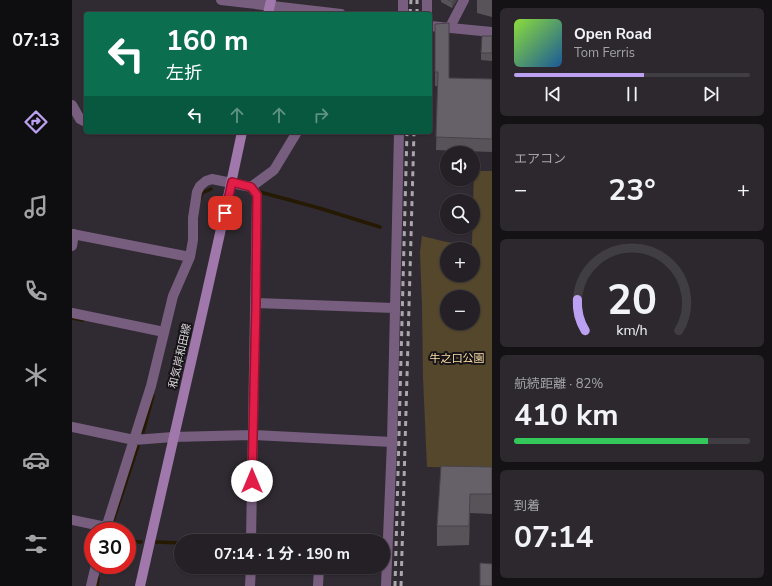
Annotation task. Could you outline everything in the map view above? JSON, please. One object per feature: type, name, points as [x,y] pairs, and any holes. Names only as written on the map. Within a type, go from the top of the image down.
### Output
[{"type":"main road","name":"和気岸和田線","points":[[140,586],[173,437],[212,273],[242,134]]},
{"type":"street","points":[[221,0],[323,12]]},
{"type":"street","points":[[403,0],[403,12]]},
{"type":"street","points":[[427,0],[427,12]]},
{"type":"street","points":[[450,27],[464,0]]},
{"type":"street","points":[[432,26],[492,32]]},
{"type":"street","points":[[72,105],[80,119],[84,121]]},
{"type":"street","points":[[251,187],[274,170],[296,134]]},
{"type":"street","points":[[386,534],[392,442],[399,134]]},
{"type":"street","points":[[108,522],[151,386],[173,296],[190,257],[193,240],[196,198],[200,186],[206,181],[212,179],[251,187],[257,195],[251,534]]},
{"type":"street","points":[[72,246],[73,234],[190,257]]},
{"type":"street","points":[[256,303],[394,308]]},
{"type":"street","points":[[72,313],[164,332]]},
{"type":"street","points":[[72,427],[134,440],[173,437],[252,436],[392,442]]},
{"type":"street","points":[[72,520],[84,523]]},
{"type":"street","points":[[91,586],[94,574]]},
{"type":"street","points":[[250,586],[251,574]]},
{"type":"street","points":[[318,586],[319,574]]},
{"type":"street","points":[[386,574],[386,586]]},
{"type":"green space","name":"牛之口公園","points":[[480,171],[492,171],[492,468],[427,467],[420,252],[422,236],[447,242],[440,242],[440,282],[480,282],[480,242],[472,242],[472,234],[480,234],[480,194],[473,194],[474,186],[480,186]]},
{"type":"building","points":[[449,23],[449,78],[492,79],[492,139],[436,137],[438,72],[435,72],[435,24]]},
{"type":"building","points":[[482,36],[492,36],[492,53],[481,53]]},
{"type":"building","points":[[441,466],[492,467],[492,494],[470,494],[469,526],[437,526]]},
{"type":"building","points":[[480,563],[492,564],[492,586],[480,586]]},
{"type":"waterway","points":[[200,199],[202,193],[211,189]]},
{"type":"waterway","points":[[260,192],[380,227]]},
{"type":"waterway","points":[[72,318],[83,320]]},
{"type":"waterway","points":[[143,432],[153,396]]},
{"type":"waterway","points":[[113,522],[138,446]]},
{"type":"waterway","points":[[136,542],[141,542]]},
{"type":"waterway","points":[[156,542],[174,543]]},
{"type":"waterway","points":[[97,586],[98,578]]},
{"type":"railway","points":[[410,12],[411,0]]},
{"type":"railway","points":[[417,0],[417,12]]},
{"type":"railway","points":[[395,586],[407,134]]},
{"type":"railway","points":[[401,586],[414,134]]},
{"type":"route","points":[[225,213],[232,182],[251,187],[257,195],[252,481]]}]
